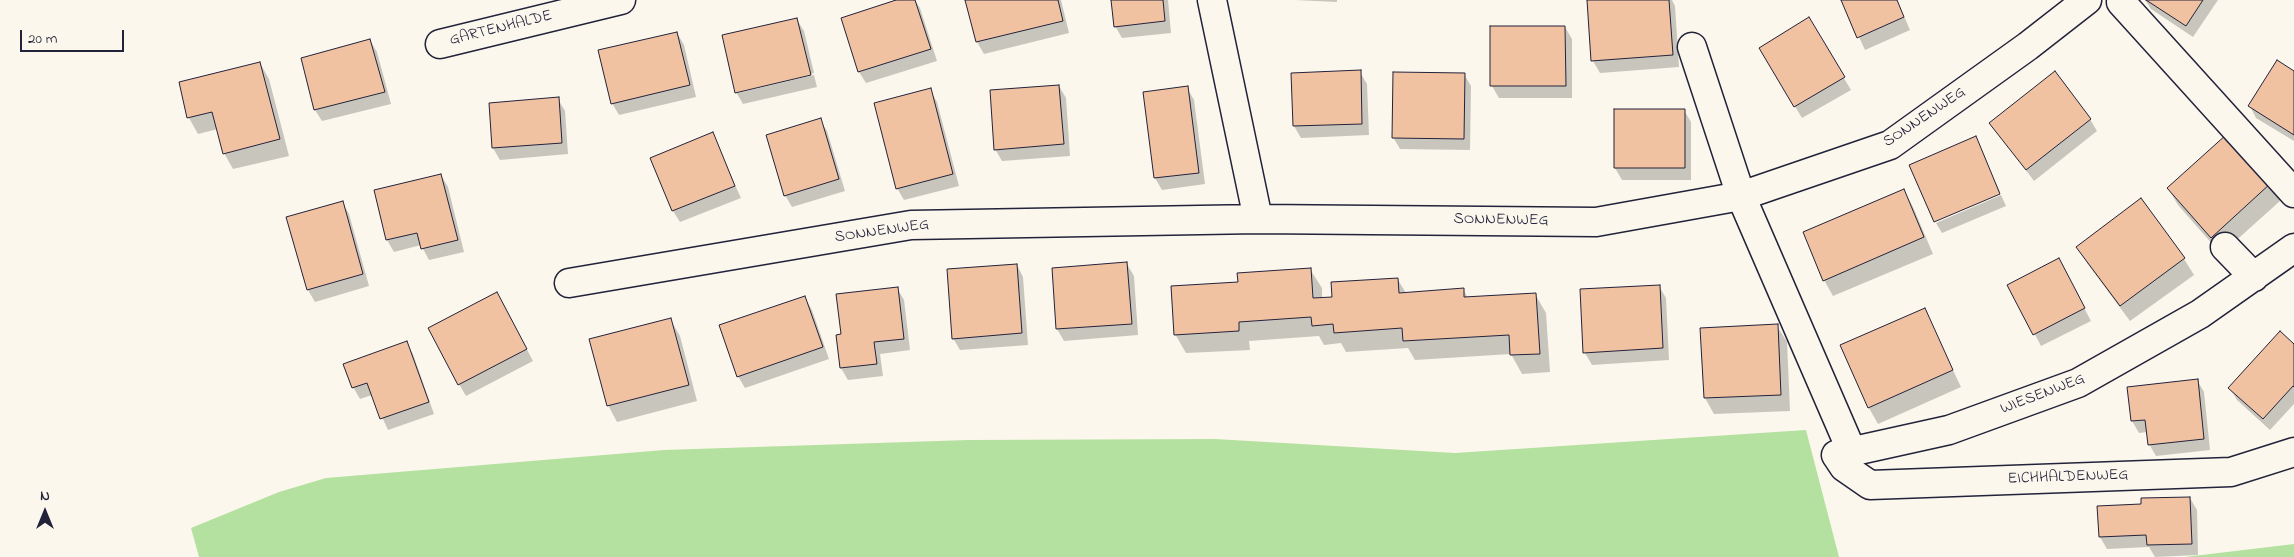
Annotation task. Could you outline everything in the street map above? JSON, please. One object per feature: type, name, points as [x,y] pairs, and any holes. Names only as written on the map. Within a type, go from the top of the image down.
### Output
[{"type":"street","name":"GARTENHALDE","points":[[440,44],[621,0]]},
{"type":"street","points":[[1212,0],[1258,218]]},
{"type":"street","name":"SONNENWEG","points":[[569,283],[911,225],[1258,218],[1596,222],[1741,196],[1890,145],[2028,46],[2088,0]]},
{"type":"street","points":[[2121,2],[2294,192]]},
{"type":"street","points":[[1692,47],[1741,196],[1848,460]]},
{"type":"street","points":[[2225,247],[2254,276]]},
{"type":"street","name":"WIESENWEG","points":[[1848,460],[1949,430],[2078,383],[2200,314],[2294,248]]},
{"type":"street","name":"EICHHALDENWEG","points":[[1848,460],[1870,485],[2231,472],[2294,452]]},
{"type":"green space","points":[[1806,430],[1839,557],[199,557],[191,528],[279,492],[326,478],[664,450],[968,440],[1215,439],[1455,453]]},
{"type":"green space","points":[[2294,544],[2294,557],[2185,557]]},
{"type":"building","points":[[896,0],[915,0],[931,49],[858,72],[841,18]]},
{"type":"building","points":[[965,0],[1058,0],[1063,21],[976,42]]},
{"type":"building","points":[[1111,0],[1163,0],[1165,21],[1114,27]]},
{"type":"building","points":[[1587,0],[1669,0],[1673,55],[1591,61]]},
{"type":"building","points":[[1841,0],[1897,0],[1904,17],[1857,38]]},
{"type":"building","points":[[2146,0],[2203,0],[2186,26]]},
{"type":"building","points":[[1809,17],[1845,77],[1794,107],[1759,48]]},
{"type":"building","points":[[797,18],[811,75],[735,93],[722,35]]},
{"type":"building","points":[[1490,26],[1565,26],[1566,86],[1490,86]]},
{"type":"building","points":[[677,32],[690,85],[611,104],[598,50]]},
{"type":"building","points":[[370,39],[385,92],[314,110],[301,58]]},
{"type":"building","points":[[2277,60],[2294,71],[2294,135],[2248,106]]},
{"type":"building","points":[[260,62],[280,139],[223,154],[212,112],[187,118],[179,82]]},
{"type":"building","points":[[1361,70],[1362,124],[1293,126],[1291,73]]},
{"type":"building","points":[[2055,71],[2091,119],[2026,170],[1989,123]]},
{"type":"building","points":[[1393,72],[1465,73],[1464,139],[1392,138]]},
{"type":"building","points":[[1059,85],[1064,144],[994,150],[990,90]]},
{"type":"building","points":[[1188,86],[1199,173],[1154,178],[1143,92]]},
{"type":"building","points":[[931,88],[953,174],[896,189],[874,103]]},
{"type":"building","points":[[559,97],[562,143],[492,148],[489,103]]},
{"type":"building","points":[[1614,109],[1685,109],[1685,168],[1614,168]]},
{"type":"building","points":[[821,118],[839,179],[784,196],[766,135]]},
{"type":"building","points":[[713,132],[735,186],[672,211],[650,158]]},
{"type":"building","points":[[2227,134],[2271,183],[2211,238],[2167,188]]},
{"type":"building","points":[[1976,136],[2000,194],[1934,222],[1909,165]]},
{"type":"building","points":[[441,174],[458,240],[421,249],[417,233],[386,240],[374,190]]},
{"type":"building","points":[[1904,189],[1924,237],[1823,281],[1803,232]]},
{"type":"building","points":[[2141,198],[2185,258],[2120,306],[2076,247]]},
{"type":"building","points":[[343,201],[363,274],[307,290],[286,217]]},
{"type":"building","points":[[2059,258],[2085,308],[2033,335],[2007,285]]},
{"type":"building","points":[[1127,262],[1132,324],[1056,329],[1052,268]]},
{"type":"building","points":[[1017,264],[1022,333],[952,339],[947,269]]},
{"type":"building","points":[[1311,268],[1313,298],[1332,297],[1331,282],[1398,278],[1399,293],[1464,288],[1464,297],[1536,293],[1540,354],[1510,355],[1509,335],[1403,341],[1402,328],[1334,333],[1333,324],[1312,326],[1311,317],[1239,322],[1239,331],[1174,335],[1171,286],[1238,282],[1237,273]]},
{"type":"building","points":[[1660,285],[1663,348],[1583,353],[1580,289]]},
{"type":"building","points":[[898,287],[904,339],[874,342],[877,364],[840,368],[836,335],[841,334],[836,294]]},
{"type":"building","points":[[497,292],[527,349],[458,385],[428,328]]},
{"type":"building","points":[[805,296],[823,347],[737,377],[719,325]]},
{"type":"building","points":[[1925,308],[1953,370],[1868,408],[1840,345]]},
{"type":"building","points":[[671,318],[689,385],[607,406],[589,339]]},
{"type":"building","points":[[1778,324],[1781,395],[1704,398],[1700,328]]},
{"type":"building","points":[[2280,331],[2294,344],[2294,387],[2263,419],[2228,388]]},
{"type":"building","points":[[407,341],[429,402],[380,419],[367,383],[352,388],[343,364]]},
{"type":"building","points":[[2198,379],[2204,439],[2148,445],[2145,420],[2131,421],[2127,387]]},
{"type":"building","points":[[2190,497],[2192,544],[2147,545],[2146,535],[2099,537],[2097,506],[2141,504],[2141,498]]}]
